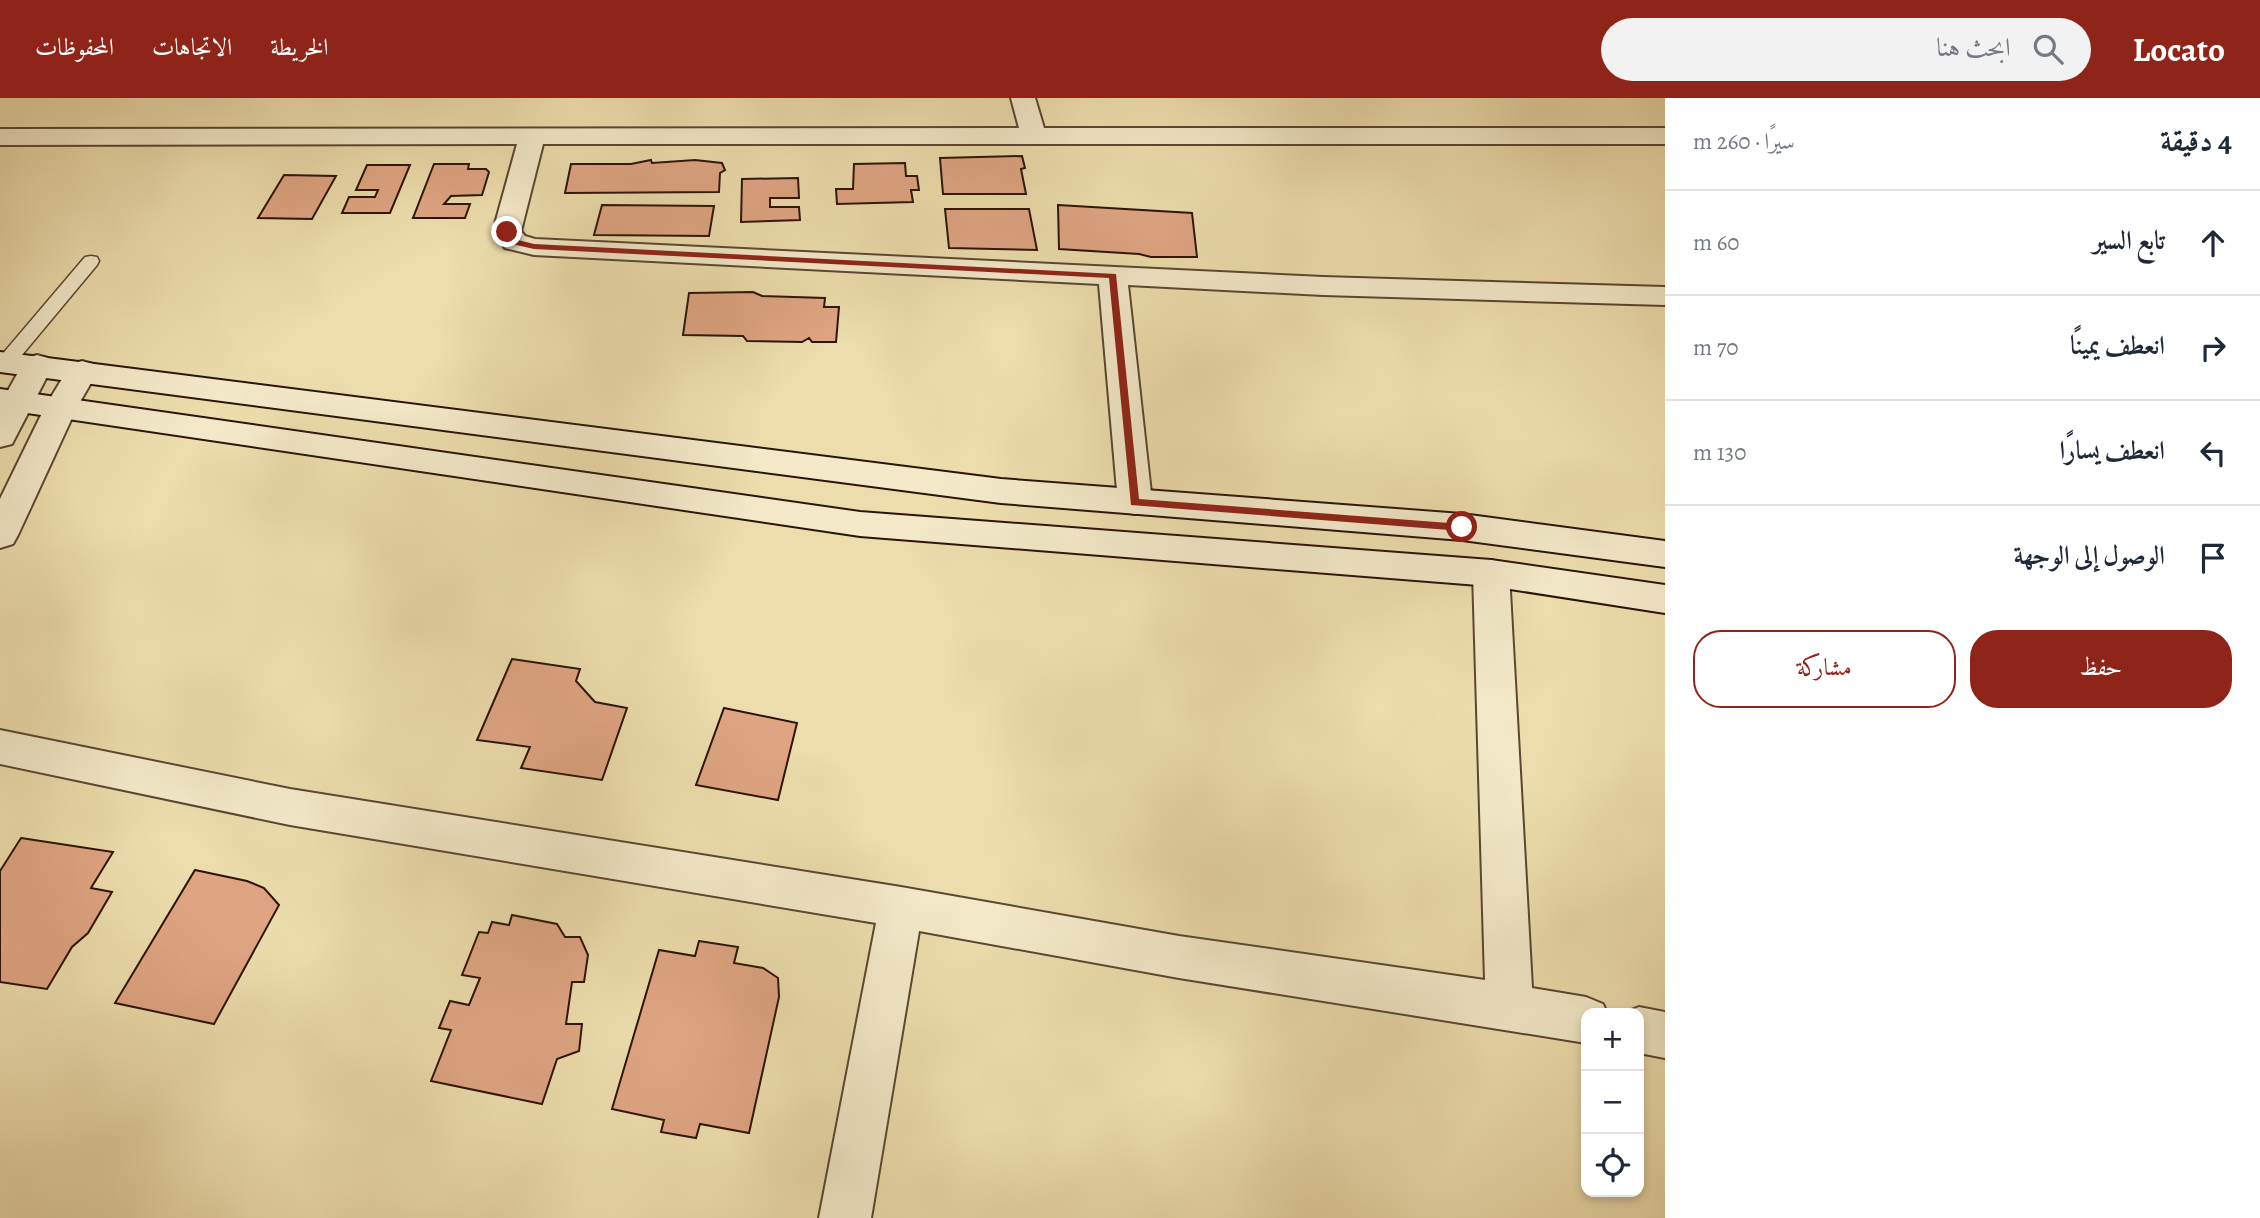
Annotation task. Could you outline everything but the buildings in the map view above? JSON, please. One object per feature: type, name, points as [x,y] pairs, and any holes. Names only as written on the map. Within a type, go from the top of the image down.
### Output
[{"type":"street","points":[[1023,98],[1034,133]]},
{"type":"street","points":[[0,137],[1034,133],[1665,136]]},
{"type":"street","points":[[532,137],[507,232],[515,242],[534,247],[1323,286],[1665,296]]},
{"type":"street","points":[[1113,276],[1135,502]]},
{"type":"street","points":[[0,436],[9,400],[10,364],[82,371],[1001,491],[1462,527],[1665,554]]},
{"type":"street","points":[[0,535],[61,407],[82,371]]},
{"type":"street","points":[[9,400],[860,524],[1491,573],[1665,599]]},
{"type":"street","points":[[1491,573],[1509,1006]]},
{"type":"street","points":[[0,747],[290,807],[901,907],[1179,957],[1581,1019]]},
{"type":"street","points":[[845,1218],[901,907]]},
{"type":"street","points":[[1644,1031],[1665,1035]]},
{"type":"lane","points":[[10,364],[91,261]]},
{"type":"route","points":[[507,232],[515,242],[534,247],[1113,276],[1135,502],[1462,527]]}]
